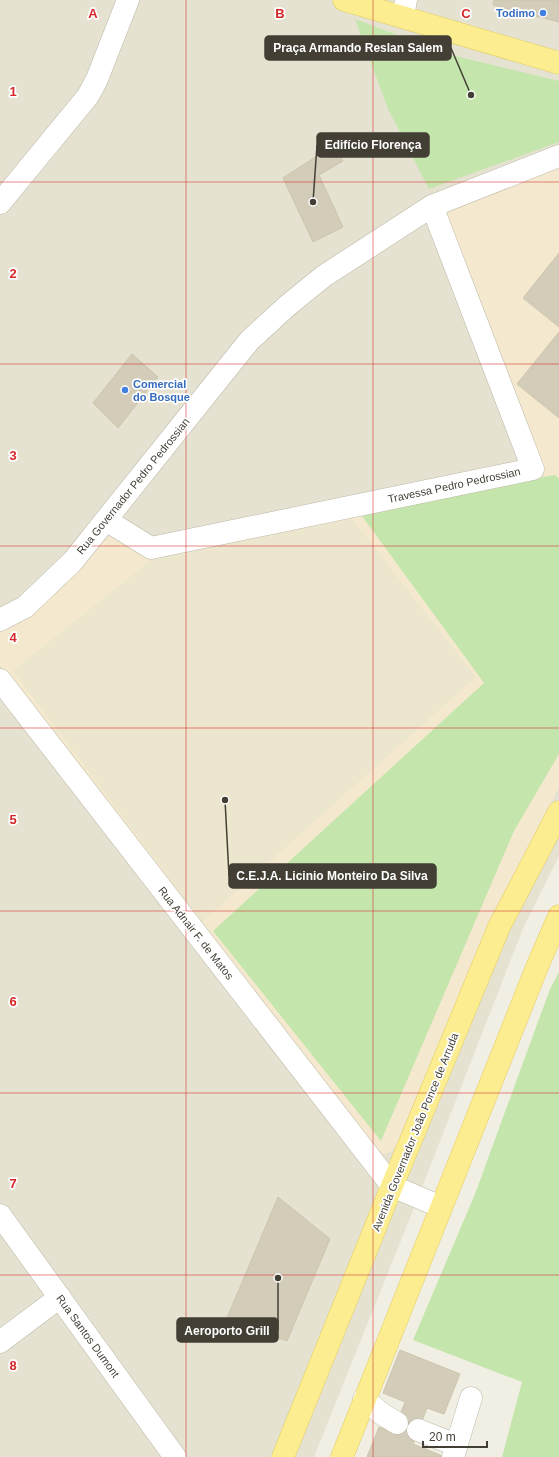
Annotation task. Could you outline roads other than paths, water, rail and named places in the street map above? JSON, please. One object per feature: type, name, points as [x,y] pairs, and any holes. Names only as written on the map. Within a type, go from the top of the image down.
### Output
[{"type":"main road","points":[[344,0],[404,8],[559,62]]},
{"type":"main road","name":"Avenida Governador João Ponce de Arruda","points":[[283,1457],[392,1186],[499,927],[559,812]]},
{"type":"main road","points":[[342,1457],[559,916]]},
{"type":"street","points":[[0,203],[88,96],[97,79],[128,0]]},
{"type":"street","name":"Rua Governador Pedro Pedrossian","points":[[0,620],[25,607],[72,561],[249,341],[286,306],[324,276],[432,206],[559,156]]},
{"type":"street","name":"Travessa Pedro Pedrossian","points":[[106,520],[151,548],[533,469],[432,206]]},
{"type":"street","name":"Rua Adnair F. de Matos","points":[[0,680],[392,1186]]},
{"type":"street","points":[[392,1186],[441,1207]]},
{"type":"street","name":"Rua Santos Dumont","points":[[0,1215],[175,1457]]},
{"type":"street","points":[[0,1342],[60,1297]]},
{"type":"street","points":[[418,1430],[455,1451],[470,1398]]},
{"type":"street","points":[[364,1399],[382,1414],[397,1423]]},
{"type":"place","name":"Todimo","points":[[543,13]]},
{"type":"place","name":"Praça Armando Reslan Salem","points":[[471,95]]},
{"type":"place","name":"Edifício Florença","points":[[313,202]]},
{"type":"place","name":"Comercial do Bosque","points":[[125,390]]},
{"type":"place","name":"C.E.J.A. Licinio Monteiro Da Silva","points":[[225,800]]},
{"type":"place","name":"Aeroporto Grill","points":[[278,1278]]}]
